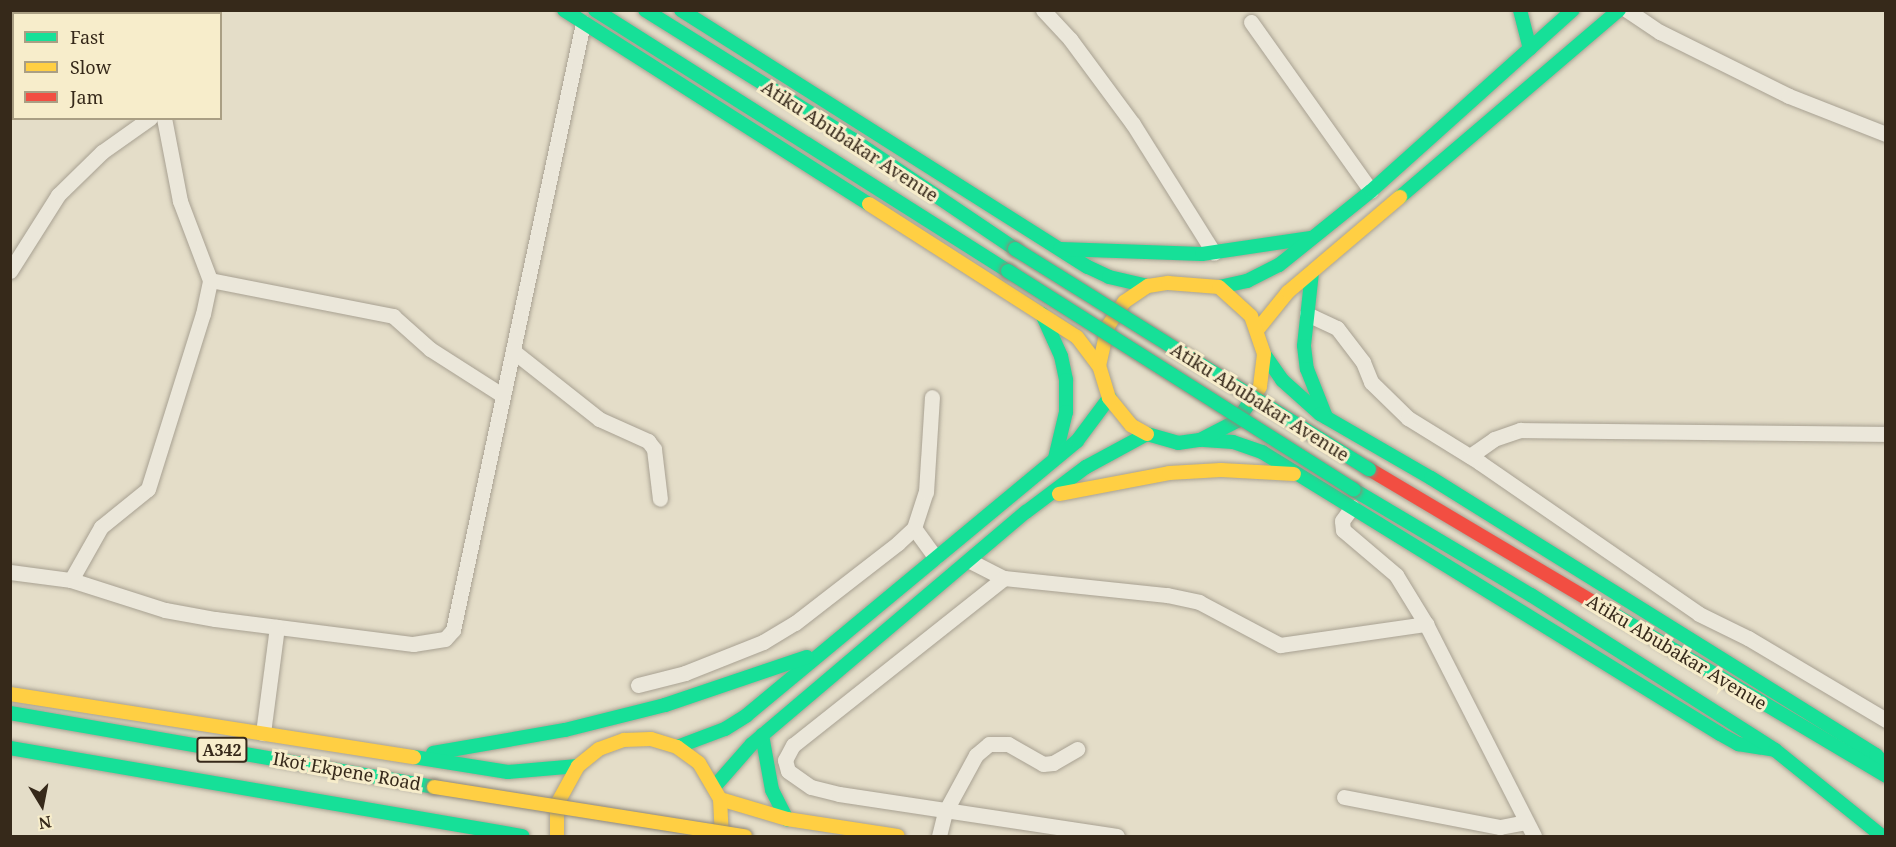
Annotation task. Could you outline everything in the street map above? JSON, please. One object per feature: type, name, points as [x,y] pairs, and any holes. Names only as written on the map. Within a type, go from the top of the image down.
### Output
[{"type":"main road","points":[[564,10],[1077,337],[1100,366],[1109,398],[1131,425],[1146,434],[1178,443],[1200,440],[1249,446],[1299,474],[1720,734],[1738,744],[1775,750]]},
{"type":"main road","name":"Atiku Abubakar Avenue","points":[[595,10],[1354,490],[1531,595],[1775,750],[1882,837]]},
{"type":"main road","name":"Atiku Abubakar Avenue","points":[[645,10],[852,140],[1015,249],[1369,469],[1886,776]]},
{"type":"main road","points":[[681,10],[1058,249],[1109,277],[1148,286],[1168,283],[1219,287],[1263,274],[1371,191],[1573,10]]},
{"type":"main road","points":[[1520,10],[1530,49]]},
{"type":"main road","points":[[1258,328],[1273,307],[1312,272],[1619,10]]},
{"type":"main road","points":[[1058,249],[1161,255],[1214,253],[1312,237]]},
{"type":"main road","points":[[1312,272],[1304,346],[1307,369],[1326,418]]},
{"type":"main road","points":[[1100,366],[1108,326],[1114,313],[1148,286]]},
{"type":"main road","points":[[1200,440],[1226,429],[1247,411],[1260,387],[1264,354],[1258,328],[1242,304],[1219,287]]},
{"type":"main road","points":[[1041,313],[1061,356],[1066,380],[1066,412],[1055,458]]},
{"type":"main road","points":[[1264,354],[1282,380],[1326,418],[1431,478],[1709,654],[1876,755],[1886,766]]},
{"type":"main road","points":[[677,747],[725,729],[747,715],[1086,432],[1109,398]]},
{"type":"main road","points":[[718,793],[762,735],[1046,497],[1086,467],[1146,434]]},
{"type":"main road","points":[[1046,497],[1129,478],[1169,473],[1221,470],[1299,474]]},
{"type":"main road","points":[[408,758],[565,730],[665,705],[825,650]]},
{"type":"main road","points":[[10,694],[508,772],[578,766]]},
{"type":"main road","name":"Ikot Ekpene Road","points":[[10,713],[434,787],[745,837]]},
{"type":"main road","name":"Ikot Ekpene Road","points":[[10,734],[301,783]]},
{"type":"main road","points":[[762,735],[772,790],[787,819]]},
{"type":"main road","points":[[557,837],[557,804],[578,766],[599,749],[624,740],[651,739],[677,747],[699,764],[718,793],[722,837]]},
{"type":"main road","points":[[10,748],[522,837]]},
{"type":"main road","points":[[718,793],[787,819],[898,837]]},
{"type":"main road","points":[[545,822],[568,826]]},
{"type":"street","points":[[1043,10],[1070,39],[1133,124],[1214,253]]},
{"type":"street","points":[[1627,10],[1660,32],[1790,96],[1886,134]]},
{"type":"street","points":[[1251,22],[1371,191]]},
{"type":"street","points":[[10,572],[71,580],[165,610],[413,644],[444,639],[453,630],[583,23]]},
{"type":"street","points":[[10,271],[58,195],[102,152],[147,120]]},
{"type":"street","points":[[71,580],[101,527],[148,489],[155,475],[204,314],[210,280],[180,201],[164,120]]},
{"type":"street","points":[[210,280],[393,316],[430,349],[502,395]]},
{"type":"street","points":[[1307,314],[1336,328],[1352,344],[1371,382],[1386,401],[1699,614],[1748,638],[1886,720]]},
{"type":"street","points":[[513,351],[599,419],[648,441],[654,449],[660,499]]},
{"type":"street","points":[[638,685],[685,673],[787,628],[914,528],[926,492],[932,397]]},
{"type":"street","points":[[1470,456],[1494,439],[1520,430],[1886,434]]},
{"type":"street","points":[[1352,507],[1342,521],[1347,537],[1396,575],[1426,624],[1534,837]]},
{"type":"street","points":[[914,528],[935,557]]},
{"type":"street","points":[[970,561],[1004,578],[1167,595],[1199,602],[1280,645],[1426,624]]},
{"type":"street","points":[[1004,578],[794,745],[785,760],[792,777],[811,786],[945,812],[1117,837]]},
{"type":"street","points":[[263,733],[277,627]]},
{"type":"street","points":[[939,837],[945,812],[976,755],[989,744],[1008,744],[1043,764],[1053,763],[1077,749]]},
{"type":"street","points":[[1344,797],[1500,827],[1526,822]]},
{"type":"traffic: fast","points":[[564,10],[869,204]]},
{"type":"traffic: fast","points":[[595,10],[1008,271]]},
{"type":"traffic: fast","points":[[645,10],[852,139],[1015,249]]},
{"type":"traffic: fast","points":[[681,10],[1088,267],[1109,277],[1148,286]]},
{"type":"traffic: fast","points":[[1520,10],[1530,49]]},
{"type":"traffic: fast","points":[[1219,287],[1247,281],[1279,265],[1371,191],[1573,10]]},
{"type":"traffic: fast","points":[[1400,197],[1619,10]]},
{"type":"traffic: fast","points":[[1060,249],[1202,254],[1311,238]]},
{"type":"traffic: fast","points":[[1015,249],[1369,469]]},
{"type":"traffic: fast","points":[[1008,271],[1354,490]]},
{"type":"traffic: fast","points":[[1312,272],[1304,346],[1307,369],[1326,417]]},
{"type":"traffic: fast","points":[[1042,314],[1061,356],[1066,380],[1066,412],[1055,458]]},
{"type":"traffic: fast","points":[[1264,354],[1282,380],[1320,414],[1431,478],[1876,755],[1886,766]]},
{"type":"traffic: fast","points":[[677,747],[725,729],[747,715],[1077,441],[1109,398]]},
{"type":"traffic: fast","points":[[715,786],[752,744],[1026,512],[1086,467],[1147,434],[1178,443],[1200,440],[1237,421],[1251,400]]},
{"type":"traffic: fast","points":[[1204,440],[1233,442],[1262,452],[1720,734],[1738,744],[1775,750]]},
{"type":"traffic: fast","points":[[1354,490],[1531,595],[1775,750],[1882,836]]},
{"type":"traffic: fast","points":[[1600,606],[1886,776]]},
{"type":"traffic: fast","points":[[433,753],[565,730],[665,705],[807,657]]},
{"type":"traffic: fast","points":[[10,713],[434,787]]},
{"type":"traffic: fast","points":[[762,735],[772,790],[787,819]]},
{"type":"traffic: fast","points":[[10,748],[522,836]]},
{"type":"traffic: fast","points":[[414,757],[508,772],[578,766]]},
{"type":"traffic: slow","points":[[1258,329],[1288,292],[1400,197]]},
{"type":"traffic: slow","points":[[869,204],[1077,337],[1099,366]]},
{"type":"traffic: slow","points":[[1147,434],[1131,425],[1109,398],[1099,366],[1108,326],[1124,302],[1148,286],[1168,283],[1219,287],[1251,316],[1264,354],[1260,387],[1251,400]]},
{"type":"traffic: slow","points":[[1059,494],[1169,473],[1221,470],[1294,474]]},
{"type":"traffic: slow","points":[[10,694],[414,757]]},
{"type":"traffic: slow","points":[[557,836],[557,804],[578,766],[599,749],[624,740],[651,739],[677,747],[699,763],[720,799],[722,836]]},
{"type":"traffic: slow","points":[[434,787],[745,836]]},
{"type":"traffic: slow","points":[[720,799],[787,819],[898,836]]},
{"type":"traffic: jam","points":[[1369,469],[1600,606]]}]
